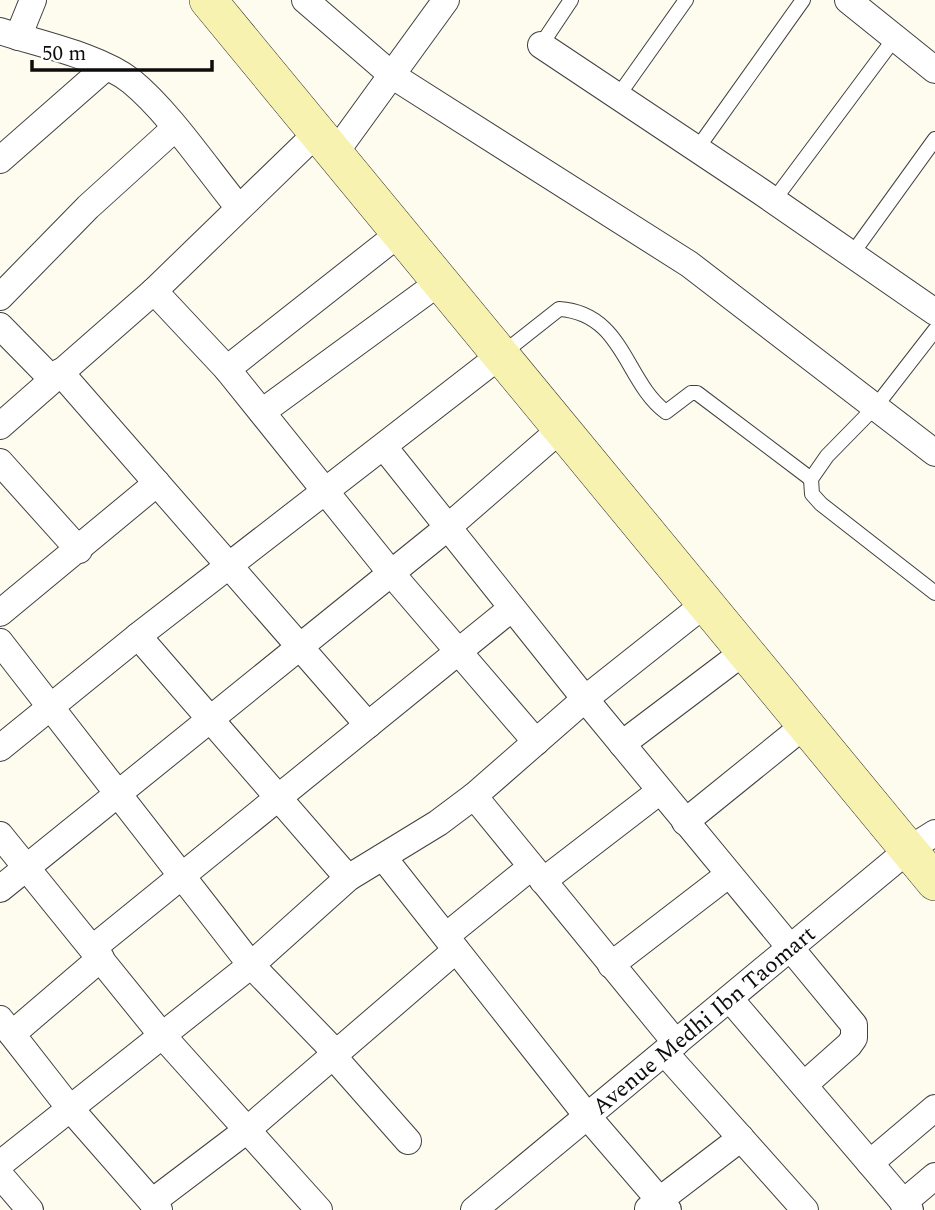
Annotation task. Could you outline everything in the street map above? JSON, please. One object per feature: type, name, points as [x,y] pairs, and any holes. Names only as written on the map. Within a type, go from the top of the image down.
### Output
[{"type":"main road","points":[[183,0],[249,47]]},
{"type":"main road","points":[[208,0],[805,725],[921,842],[935,882]]},
{"type":"street","points":[[33,0],[9,34],[106,67],[129,80],[174,129],[239,208]]},
{"type":"street","points":[[0,426],[154,291],[239,208],[327,143],[393,76],[446,0]]},
{"type":"street","points":[[848,0],[935,69]]},
{"type":"street","points":[[318,4],[393,76],[689,264],[935,453]]},
{"type":"street","points":[[541,45],[774,200],[935,312]]},
{"type":"street","points":[[4,153],[106,67]]},
{"type":"street","points":[[0,297],[88,207],[174,129]]},
{"type":"street","points":[[227,369],[401,232]]},
{"type":"street","points":[[261,412],[441,281]]},
{"type":"street","points":[[154,291],[227,369],[391,573],[536,742]]},
{"type":"street","points":[[0,326],[56,376],[158,483],[368,725]]},
{"type":"street","points":[[0,748],[138,636],[502,354]]},
{"type":"street","points":[[0,889],[447,528],[562,428]]},
{"type":"street","points":[[384,447],[685,822],[854,1025],[855,1033],[849,1045],[804,1085]]},
{"type":"street","points":[[0,462],[79,550]]},
{"type":"street","points":[[4,602],[79,550],[158,483]]},
{"type":"street","points":[[0,1164],[68,1107],[251,965],[348,878],[474,796],[585,699],[706,603]]},
{"type":"street","points":[[512,608],[278,797],[183,876],[97,953],[4,1026],[68,1107],[155,1206],[334,1055],[451,943],[537,874],[660,790]]},
{"type":"street","points":[[138,636],[348,878]]},
{"type":"street","points":[[0,642],[119,791],[251,965],[408,1141]]},
{"type":"street","points":[[622,744],[745,651]]},
{"type":"street","points":[[685,822],[805,725]]},
{"type":"street","points":[[474,796],[611,965],[741,1138],[806,1210]]},
{"type":"street","points":[[0,835],[28,866],[162,1034],[319,1210]]},
{"type":"street","name":"Avenue Medhi Ibn Taomart","points":[[474,1210],[921,842]]},
{"type":"street","points":[[383,857],[659,1207],[741,1138]]},
{"type":"street","points":[[611,965],[729,875]]},
{"type":"street","points":[[730,999],[906,1206],[935,1176]]},
{"type":"street","points":[[870,1163],[935,1108]]},
{"type":"street","points":[[0,1175],[30,1210]]},
{"type":"lane","points":[[541,45],[571,0]]},
{"type":"lane","points":[[618,96],[686,0]]},
{"type":"lane","points":[[697,149],[803,0]]},
{"type":"lane","points":[[774,200],[894,39]]},
{"type":"lane","points":[[852,254],[935,139]]},
{"type":"lane","points":[[502,354],[559,309],[574,310],[606,329],[628,356],[638,380],[666,412],[691,393],[697,393],[811,479]]},
{"type":"lane","points":[[935,330],[876,406],[827,456],[811,479],[813,494],[821,504],[935,593]]}]
